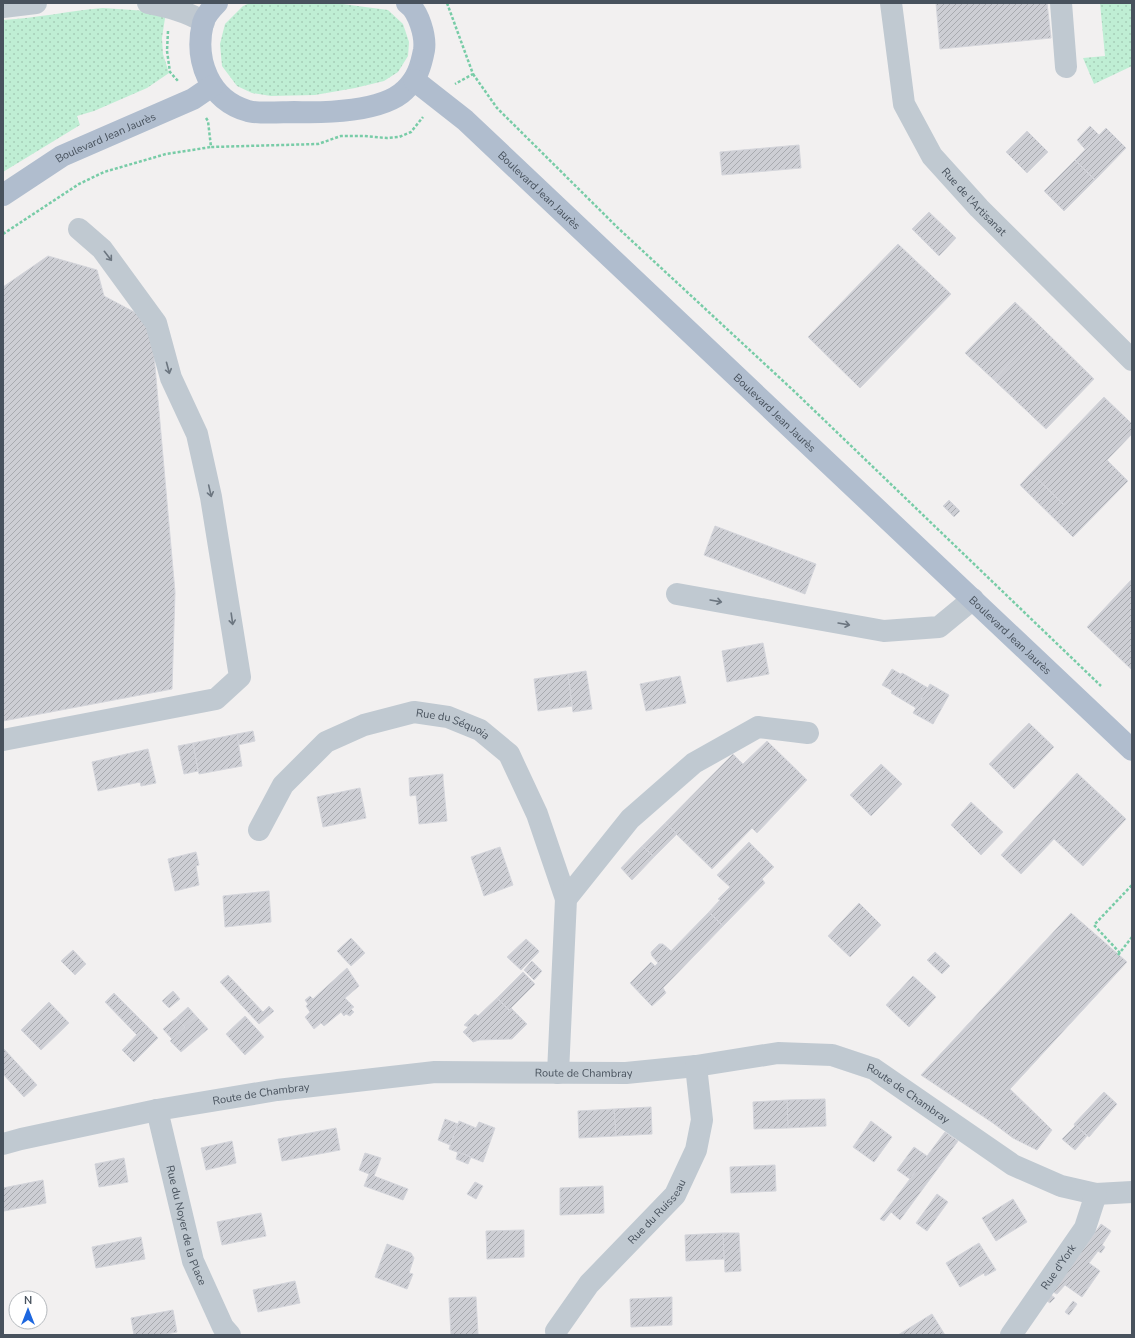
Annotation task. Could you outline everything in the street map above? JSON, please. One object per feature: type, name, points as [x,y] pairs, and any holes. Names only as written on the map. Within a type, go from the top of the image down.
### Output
[{"type":"main road","points":[[217,3],[204,22],[201,51],[204,67],[212,86],[223,98],[249,112],[354,110],[376,106],[404,91],[414,80],[421,67],[425,43],[419,19],[407,3]]},
{"type":"main road","name":"Boulevard Jean Jaurès","points":[[414,80],[471,126],[1132,750]]},
{"type":"main road","name":"Boulevard Jean Jaurès","points":[[3,195],[62,156],[193,99],[212,86]]},
{"type":"street","points":[[3,7],[36,3]]},
{"type":"street","points":[[148,3],[192,15],[204,22]]},
{"type":"street","name":"Rue de l'Artisanat","points":[[891,3],[904,104],[932,156],[979,208],[1132,360]]},
{"type":"street","points":[[1061,3],[1066,67]]},
{"type":"street","points":[[3,740],[216,699],[240,677],[211,497],[197,434],[171,378],[156,323],[102,249],[79,229]]},
{"type":"street","points":[[678,594],[884,631],[939,627],[973,599]]},
{"type":"street","name":"Rue du Séquoia","points":[[259,830],[283,785],[326,742],[364,725],[414,712],[448,717],[480,730],[509,754],[537,814],[566,899],[558,1073]]},
{"type":"street","points":[[566,899],[630,819],[694,763],[758,727],[808,733]]},
{"type":"street","name":"Route de Chambray","points":[[3,1144],[157,1110],[277,1090],[435,1072],[626,1073],[696,1066],[778,1053],[832,1055],[874,1069],[1013,1165],[1060,1186],[1096,1194],[1127,1193]]},
{"type":"street","name":"Rue du Ruisseau","points":[[556,1332],[589,1284],[674,1195],[696,1150],[702,1120],[696,1066]]},
{"type":"street","name":"Rue du Noyer de la Place","points":[[157,1110],[193,1261],[223,1327],[230,1335]]},
{"type":"street","name":"Rue d'York","points":[[1011,1335],[1085,1228],[1096,1194]]},
{"type":"path","points":[[448,3],[473,74],[497,108],[618,228],[795,392],[1104,688]]},
{"type":"path","points":[[169,28],[167,51],[170,72],[177,80]]},
{"type":"path","points":[[454,85],[473,74]]},
{"type":"path","points":[[208,121],[211,147]]},
{"type":"path","points":[[3,234],[79,184],[104,172],[166,154],[211,147],[318,144],[341,136],[387,138],[400,137],[411,132],[420,121]]},
{"type":"path","points":[[1132,885],[1094,925],[1119,954],[1132,937]]},
{"type":"green space","points":[[250,3],[335,3],[388,10],[403,24],[409,42],[408,56],[398,72],[384,81],[355,88],[315,95],[271,96],[252,93],[237,86],[222,66],[220,44],[225,24],[243,6]]},
{"type":"green space","points":[[1100,3],[1132,3],[1132,66],[1094,84],[1083,58],[1105,56]]},
{"type":"green space","points":[[103,8],[147,11],[165,18],[162,38],[163,54],[169,73],[147,88],[94,111],[77,116],[80,125],[3,172],[3,20]]},
{"type":"building","points":[[936,3],[1047,3],[1051,38],[940,49]]},
{"type":"building","points":[[1090,126],[1099,135],[1085,149],[1077,140]]},
{"type":"building","points":[[1106,128],[1126,148],[1095,180],[1075,160]]},
{"type":"building","points":[[1027,131],[1048,152],[1027,173],[1006,152]]},
{"type":"building","points":[[799,145],[801,168],[722,175],[720,152]]},
{"type":"building","points":[[1075,160],[1095,180],[1064,211],[1044,191]]},
{"type":"building","points":[[929,212],[956,238],[939,256],[912,229]]},
{"type":"building","points":[[898,244],[951,294],[860,388],[808,337]]},
{"type":"building","points":[[48,256],[97,270],[104,296],[151,321],[175,592],[172,689],[3,721],[3,287]]},
{"type":"building","points":[[1015,302],[1043,329],[994,380],[965,353]]},
{"type":"building","points":[[1043,329],[1094,379],[1046,429],[994,380]]},
{"type":"building","points":[[1104,397],[1132,424],[1132,434],[1064,505],[1031,473]]},
{"type":"building","points":[[1107,460],[1128,481],[1073,537],[1020,485],[1031,473],[1064,505]]},
{"type":"building","points":[[949,500],[960,511],[954,517],[943,506]]},
{"type":"building","points":[[715,526],[816,564],[805,594],[704,555]]},
{"type":"building","points":[[1132,579],[1132,670],[1087,627]]},
{"type":"building","points":[[763,643],[769,674],[727,682],[722,651]]},
{"type":"building","points":[[892,669],[902,675],[893,691],[882,685]]},
{"type":"building","points":[[586,671],[592,709],[573,712],[568,674]]},
{"type":"building","points":[[902,673],[928,688],[916,708],[891,693]]},
{"type":"building","points":[[568,674],[572,706],[538,711],[534,679]]},
{"type":"building","points":[[680,676],[686,703],[646,711],[640,684]]},
{"type":"building","points":[[930,684],[949,695],[933,724],[913,713]]},
{"type":"building","points":[[1029,723],[1054,747],[1014,789],[989,764]]},
{"type":"building","points":[[253,731],[255,741],[238,745],[237,734]]},
{"type":"building","points":[[237,734],[242,766],[199,774],[193,743]]},
{"type":"building","points":[[767,741],[807,780],[757,833],[752,828],[712,869],[665,823],[733,754],[743,764]]},
{"type":"building","points":[[193,743],[198,771],[184,774],[178,746]]},
{"type":"building","points":[[148,749],[156,783],[141,786],[140,782],[98,791],[92,762]]},
{"type":"building","points":[[881,764],[902,784],[871,816],[850,795]]},
{"type":"building","points":[[1077,773],[1126,819],[1083,866],[1054,839],[1021,874],[1001,855]]},
{"type":"building","points":[[443,774],[443,779],[417,803],[416,795],[410,796],[409,778]]},
{"type":"building","points":[[443,779],[447,821],[419,824],[417,803]]},
{"type":"building","points":[[360,788],[366,818],[323,827],[317,797]]},
{"type":"building","points":[[971,802],[1003,832],[981,855],[951,825]]},
{"type":"building","points":[[665,823],[677,834],[654,857],[642,846]]},
{"type":"building","points":[[749,842],[774,867],[762,879],[765,883],[723,926],[709,912],[720,900],[718,899],[730,887],[717,875]]},
{"type":"building","points":[[642,846],[654,857],[632,880],[621,868]]},
{"type":"building","points":[[500,847],[513,885],[484,896],[471,857]]},
{"type":"building","points":[[196,852],[199,865],[196,866],[199,885],[175,891],[168,859]]},
{"type":"building","points":[[269,891],[271,922],[225,927],[223,896]]},
{"type":"building","points":[[859,903],[881,925],[850,957],[828,936]]},
{"type":"building","points":[[709,912],[723,926],[663,988],[666,993],[652,1006],[630,983],[651,962],[655,966],[658,963],[652,956],[651,952],[659,944],[663,944],[671,951]]},
{"type":"building","points":[[1071,913],[1127,962],[1010,1089],[1052,1130],[1037,1150],[1013,1138],[921,1075]]},
{"type":"building","points":[[351,938],[365,953],[351,966],[337,951]]},
{"type":"building","points":[[526,939],[539,951],[521,970],[507,957]]},
{"type":"building","points":[[73,950],[86,964],[75,975],[61,961]]},
{"type":"building","points":[[935,952],[950,966],[942,974],[927,960]]},
{"type":"building","points":[[532,961],[542,971],[534,980],[524,970]]},
{"type":"building","points":[[347,968],[359,986],[345,998],[354,1007],[351,1009],[354,1012],[350,1016],[346,1014],[344,1016],[341,1012],[324,1026],[321,1023],[314,1029],[305,1017],[310,1012],[306,1006],[308,1004],[305,1000],[310,996],[313,999]]},
{"type":"building","points":[[523,972],[535,984],[509,1010],[497,998]]},
{"type":"building","points":[[228,975],[263,1012],[269,1006],[274,1011],[259,1024],[220,982]]},
{"type":"building","points":[[913,976],[936,997],[909,1027],[886,1005]]},
{"type":"building","points":[[173,991],[180,999],[169,1008],[162,1001]]},
{"type":"building","points":[[114,993],[146,1025],[137,1035],[105,1002]]},
{"type":"building","points":[[497,998],[509,1010],[479,1040],[473,1042],[463,1032],[468,1027],[464,1025],[475,1014],[478,1016]]},
{"type":"building","points":[[49,1002],[69,1023],[41,1050],[21,1030]]},
{"type":"building","points":[[188,1007],[196,1016],[185,1027],[176,1018]]},
{"type":"building","points":[[511,1008],[527,1024],[512,1039],[479,1040]]},
{"type":"building","points":[[196,1016],[208,1029],[181,1052],[170,1041]]},
{"type":"building","points":[[245,1016],[264,1037],[245,1055],[226,1034]]},
{"type":"building","points":[[176,1018],[185,1027],[172,1039],[163,1029]]},
{"type":"building","points":[[146,1025],[158,1038],[138,1058],[126,1046]]},
{"type":"building","points":[[126,1046],[138,1058],[134,1062],[122,1050]]},
{"type":"building","points":[[3,1048],[37,1085],[24,1097],[3,1074]]},
{"type":"building","points":[[1104,1092],[1117,1104],[1089,1137],[1074,1124]]},
{"type":"building","points":[[825,1099],[826,1126],[788,1128],[787,1100]]},
{"type":"building","points":[[787,1100],[788,1128],[754,1129],[753,1102]]},
{"type":"building","points":[[651,1107],[652,1134],[616,1136],[614,1109]]},
{"type":"building","points":[[614,1109],[616,1136],[579,1138],[578,1111]]},
{"type":"building","points":[[445,1119],[458,1124],[450,1145],[438,1140]]},
{"type":"building","points":[[459,1121],[476,1128],[479,1122],[495,1128],[483,1162],[449,1149]]},
{"type":"building","points":[[871,1121],[892,1137],[874,1162],[853,1147]]},
{"type":"building","points":[[1074,1124],[1087,1136],[1075,1150],[1062,1139],[1075,1126]]},
{"type":"building","points":[[336,1128],[340,1150],[282,1161],[278,1139]]},
{"type":"building","points":[[945,1132],[958,1141],[900,1220],[891,1212],[884,1221],[880,1219]]},
{"type":"building","points":[[232,1141],[236,1163],[206,1170],[201,1148]]},
{"type":"building","points":[[914,1147],[927,1156],[910,1179],[897,1170]]},
{"type":"building","points":[[458,1152],[471,1157],[468,1164],[456,1159]]},
{"type":"building","points":[[365,1153],[381,1158],[374,1176],[408,1189],[403,1200],[364,1186],[369,1174],[359,1170]]},
{"type":"building","points":[[124,1158],[128,1182],[99,1187],[95,1164]]},
{"type":"building","points":[[775,1165],[776,1191],[731,1193],[730,1167]]},
{"type":"building","points":[[43,1180],[46,1203],[4,1211],[3,1188]]},
{"type":"building","points":[[475,1182],[483,1186],[476,1199],[467,1194]]},
{"type":"building","points":[[603,1186],[604,1213],[560,1215],[560,1188]]},
{"type":"building","points":[[937,1194],[948,1202],[927,1231],[916,1223]]},
{"type":"building","points":[[1013,1199],[1027,1222],[996,1241],[982,1218]]},
{"type":"building","points":[[261,1213],[266,1236],[222,1245],[217,1222]]},
{"type":"building","points":[[1101,1224],[1111,1231],[1102,1245],[1105,1247],[1101,1253],[1098,1251],[1089,1263],[1100,1271],[1082,1297],[1065,1285],[1057,1294],[1053,1292]]},
{"type":"building","points":[[524,1230],[524,1257],[487,1259],[486,1231]]},
{"type":"building","points":[[723,1233],[724,1259],[686,1261],[685,1235]]},
{"type":"building","points":[[723,1233],[739,1233],[741,1271],[725,1272]]},
{"type":"building","points":[[141,1237],[145,1259],[96,1268],[92,1247]]},
{"type":"building","points":[[979,1243],[996,1270],[985,1276],[984,1273],[960,1287],[946,1263]]},
{"type":"building","points":[[387,1244],[411,1253],[414,1258],[409,1273],[413,1274],[407,1289],[375,1277]]},
{"type":"building","points":[[295,1281],[300,1303],[258,1312],[253,1290]]},
{"type":"building","points":[[1051,1295],[1055,1298],[1050,1303],[1047,1301]]},
{"type":"building","points":[[476,1297],[478,1334],[451,1335],[449,1298]]},
{"type":"building","points":[[672,1297],[672,1325],[631,1327],[630,1299]]},
{"type":"building","points":[[1073,1301],[1077,1304],[1069,1315],[1065,1312]]},
{"type":"building","points":[[173,1310],[177,1332],[160,1335],[134,1335],[131,1318]]},
{"type":"building","points":[[932,1314],[945,1335],[898,1335]]}]
